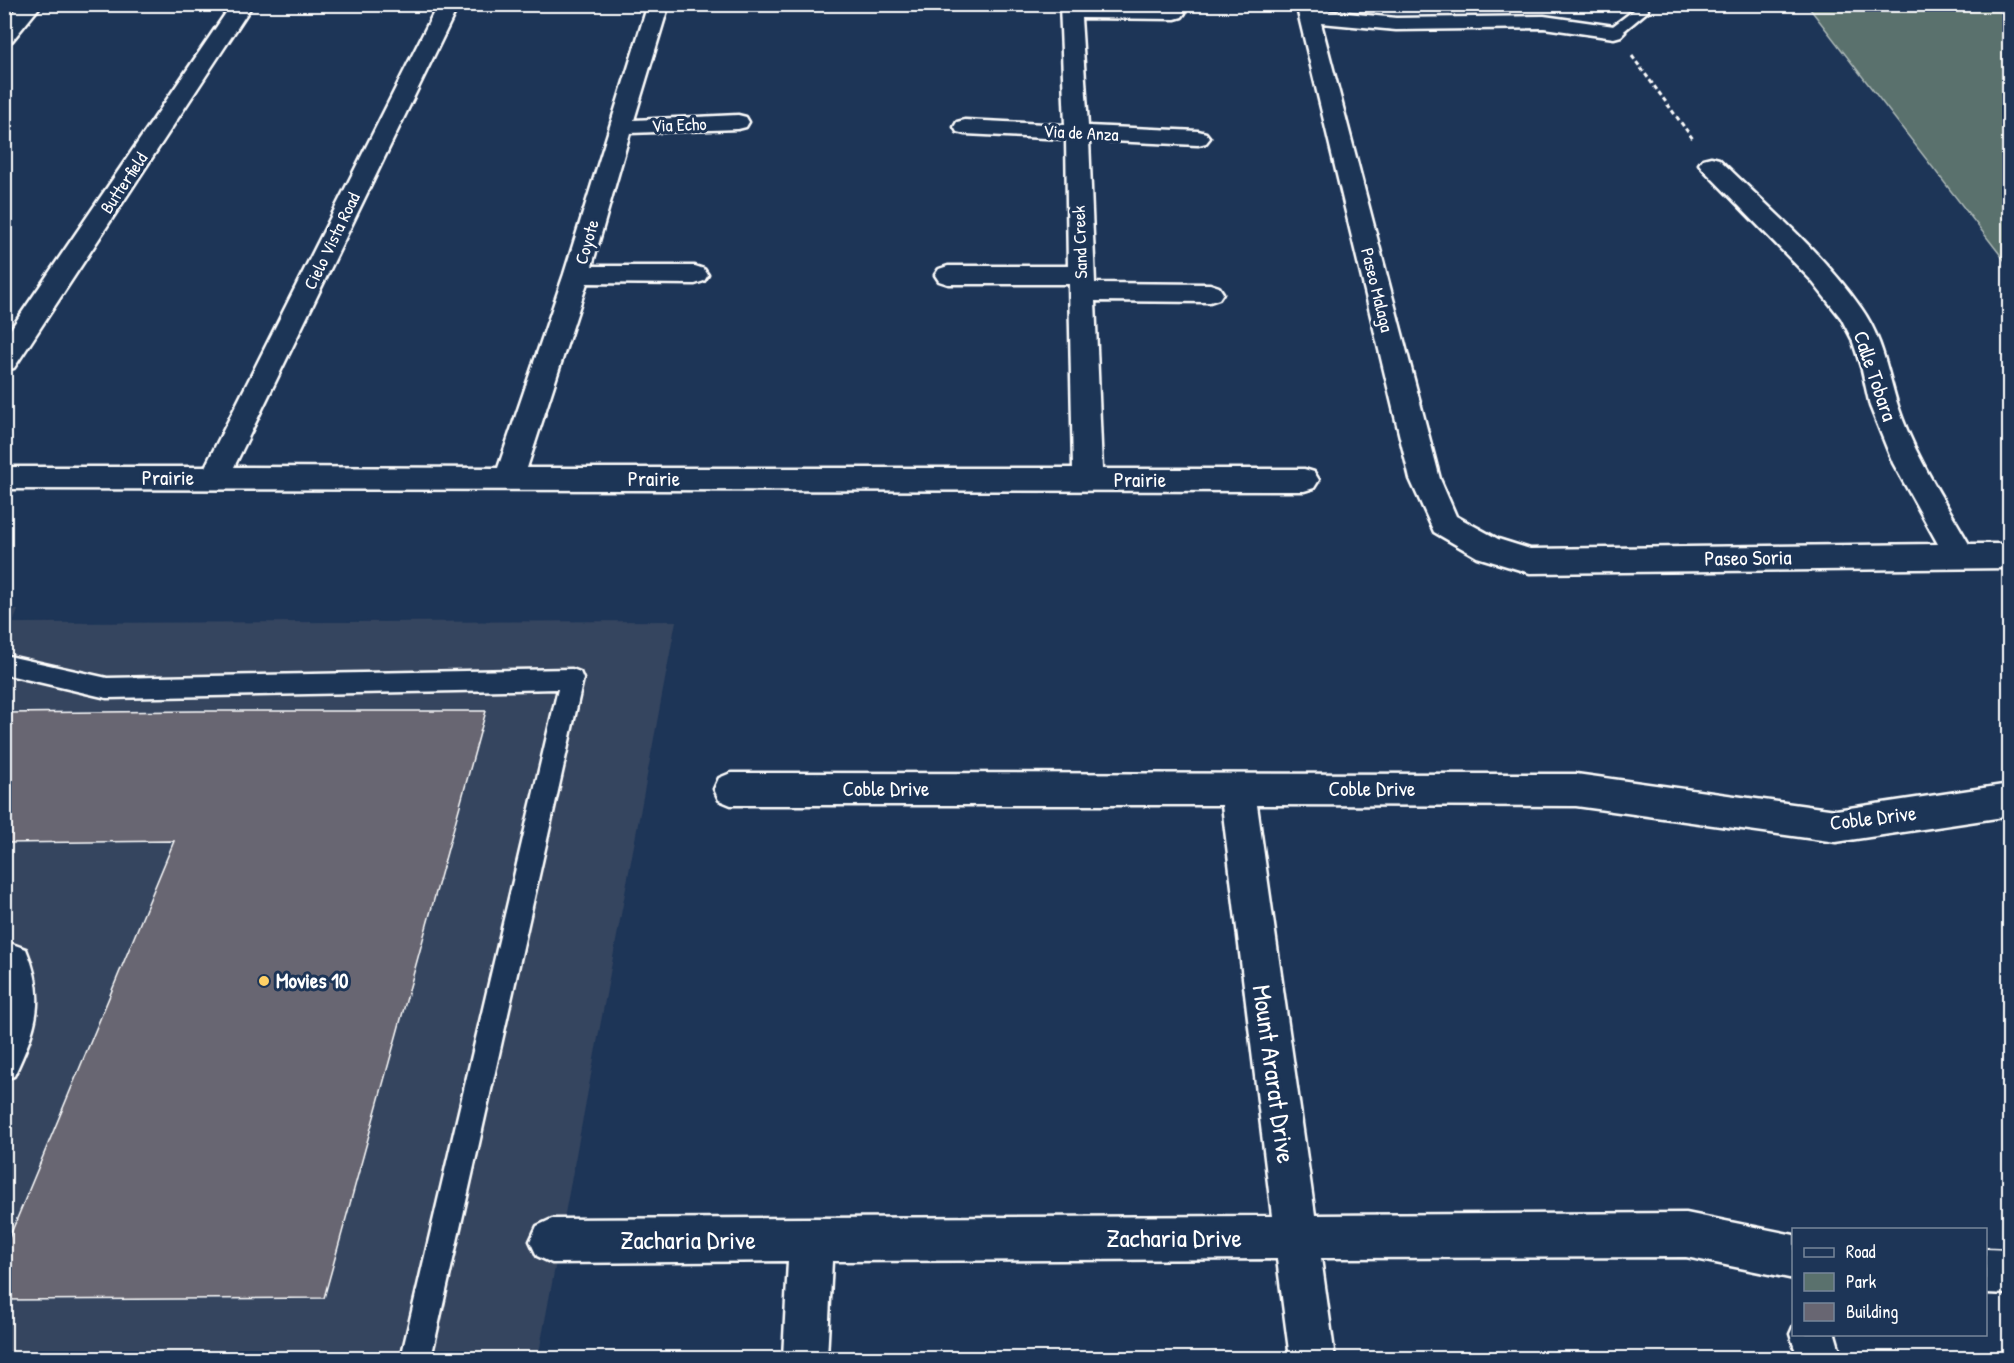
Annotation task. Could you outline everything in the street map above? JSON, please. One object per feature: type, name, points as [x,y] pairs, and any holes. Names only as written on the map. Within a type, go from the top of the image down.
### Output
[{"type":"street","points":[[4,36],[32,4]]},
{"type":"street","name":"Butterfield","points":[[4,361],[243,4]]},
{"type":"street","name":"Cielo Vista Road","points":[[214,478],[449,4]]},
{"type":"street","name":"Coyote","points":[[509,479],[578,274],[620,127],[659,4]]},
{"type":"street","points":[[1070,8],[1175,13]]},
{"type":"street","name":"Sand Creek","points":[[1070,8],[1077,133],[1088,480]]},
{"type":"street","points":[[1307,10],[1396,24],[1544,22],[1614,32]]},
{"type":"street","name":"Paseo Malaga","points":[[1307,10],[1425,479],[1445,524],[1488,548]]},
{"type":"street","name":"Via Echo","points":[[620,127],[738,122]]},
{"type":"street","name":"Via de Anza","points":[[965,127],[1198,138]]},
{"type":"street","name":"Calle Tobara","points":[[1711,164],[1820,274],[1852,315],[1865,339],[1876,370],[1884,406],[1908,463],[1960,556]]},
{"type":"street","points":[[578,274],[695,275]]},
{"type":"street","points":[[948,275],[1210,293]]},
{"type":"street","name":"Prairie","points":[[4,478],[1304,480]]},
{"type":"street","name":"Paseo Soria","points":[[1488,548],[1530,561],[2010,556]]},
{"type":"street","name":"Coble Drive","points":[[731,789],[1576,790],[1836,826],[2010,800]]},
{"type":"street","name":"Mount Ararat Drive","points":[[1237,789],[1312,1359]]},
{"type":"street","name":"Zacharia Drive","points":[[552,1241],[1686,1235],[1791,1264]]},
{"type":"street","points":[[805,1359],[812,1238]]},
{"type":"street","points":[[1987,1271],[2010,1272]]},
{"type":"street","points":[[1812,1336],[1820,1359]]},
{"type":"lane","points":[[1614,32],[1641,11],[1640,4]]},
{"type":"lane","points":[[4,664],[107,688],[573,679],[416,1359]]},
{"type":"lane","points":[[4,954],[16,958],[25,990],[20,1033],[4,1066]]},
{"type":"path","points":[[1614,32],[1711,164]]},
{"type":"shaded area","points":[[4,610],[18,610],[13,623],[676,621],[538,1358],[5,1358]]},
{"type":"green space","points":[[1807,5],[2009,5],[2009,266]]},
{"type":"building","name":"Movies 10","points":[[486,711],[324,1298],[4,1300],[4,1250],[174,841],[4,843],[4,713]]},
{"type":"place","name":"Movies 10","points":[[264,981]]}]
